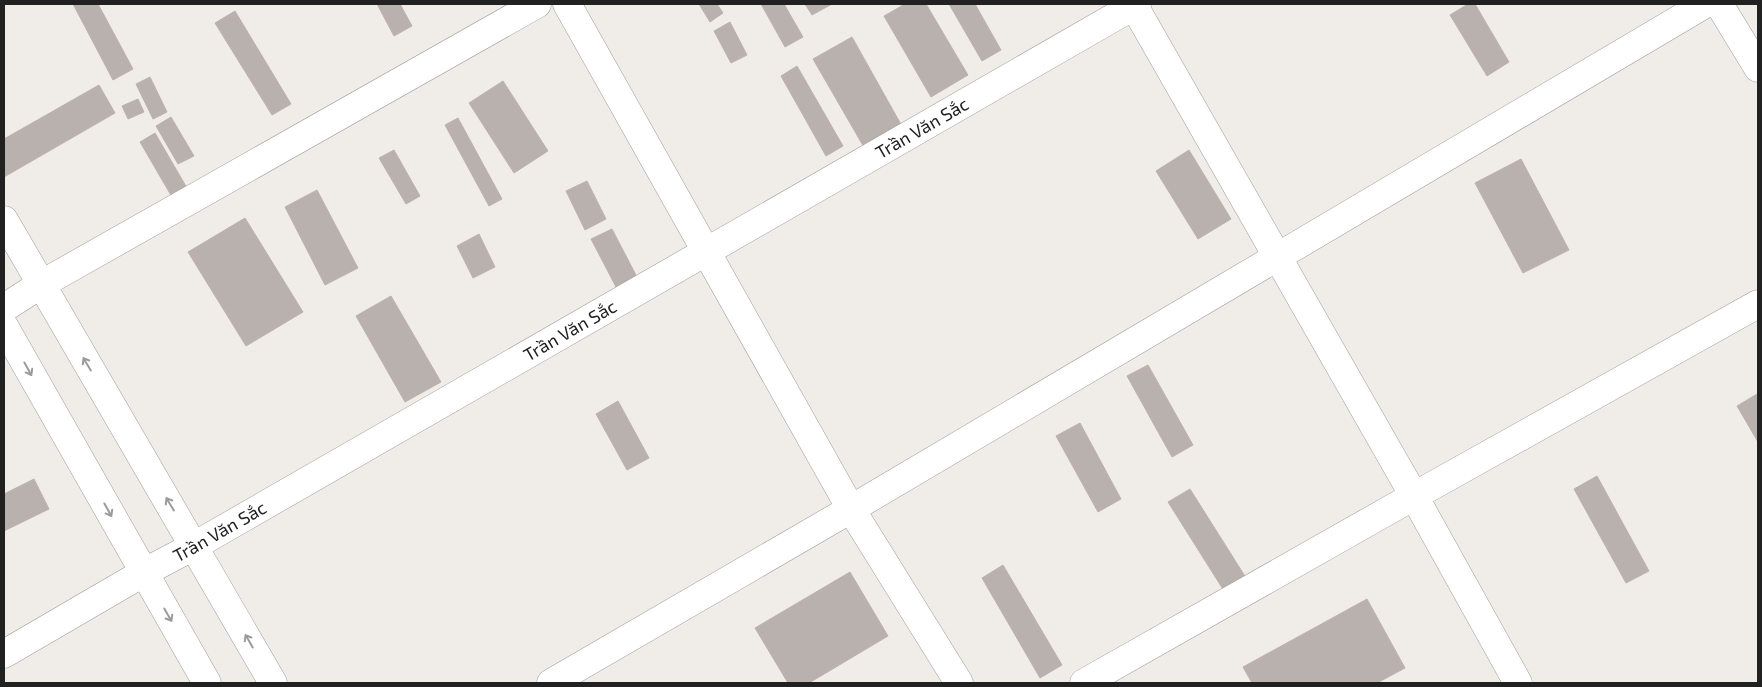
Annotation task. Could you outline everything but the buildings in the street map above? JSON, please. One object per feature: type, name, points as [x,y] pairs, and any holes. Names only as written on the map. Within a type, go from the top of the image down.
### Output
[{"type":"street","points":[[4,308],[40,285],[537,4]]},
{"type":"street","points":[[567,4],[851,509],[959,683]]},
{"type":"street","points":[[1135,4],[1518,683]]},
{"type":"street","name":"Trần Văn Sắc","points":[[4,654],[1135,4]]},
{"type":"street","points":[[551,683],[851,509],[1705,4]]},
{"type":"street","points":[[1719,4],[1758,68]]},
{"type":"street","points":[[4,220],[40,285],[273,683]]},
{"type":"street","points":[[1084,683],[1758,304]]},
{"type":"street","points":[[4,326],[207,683]]}]
